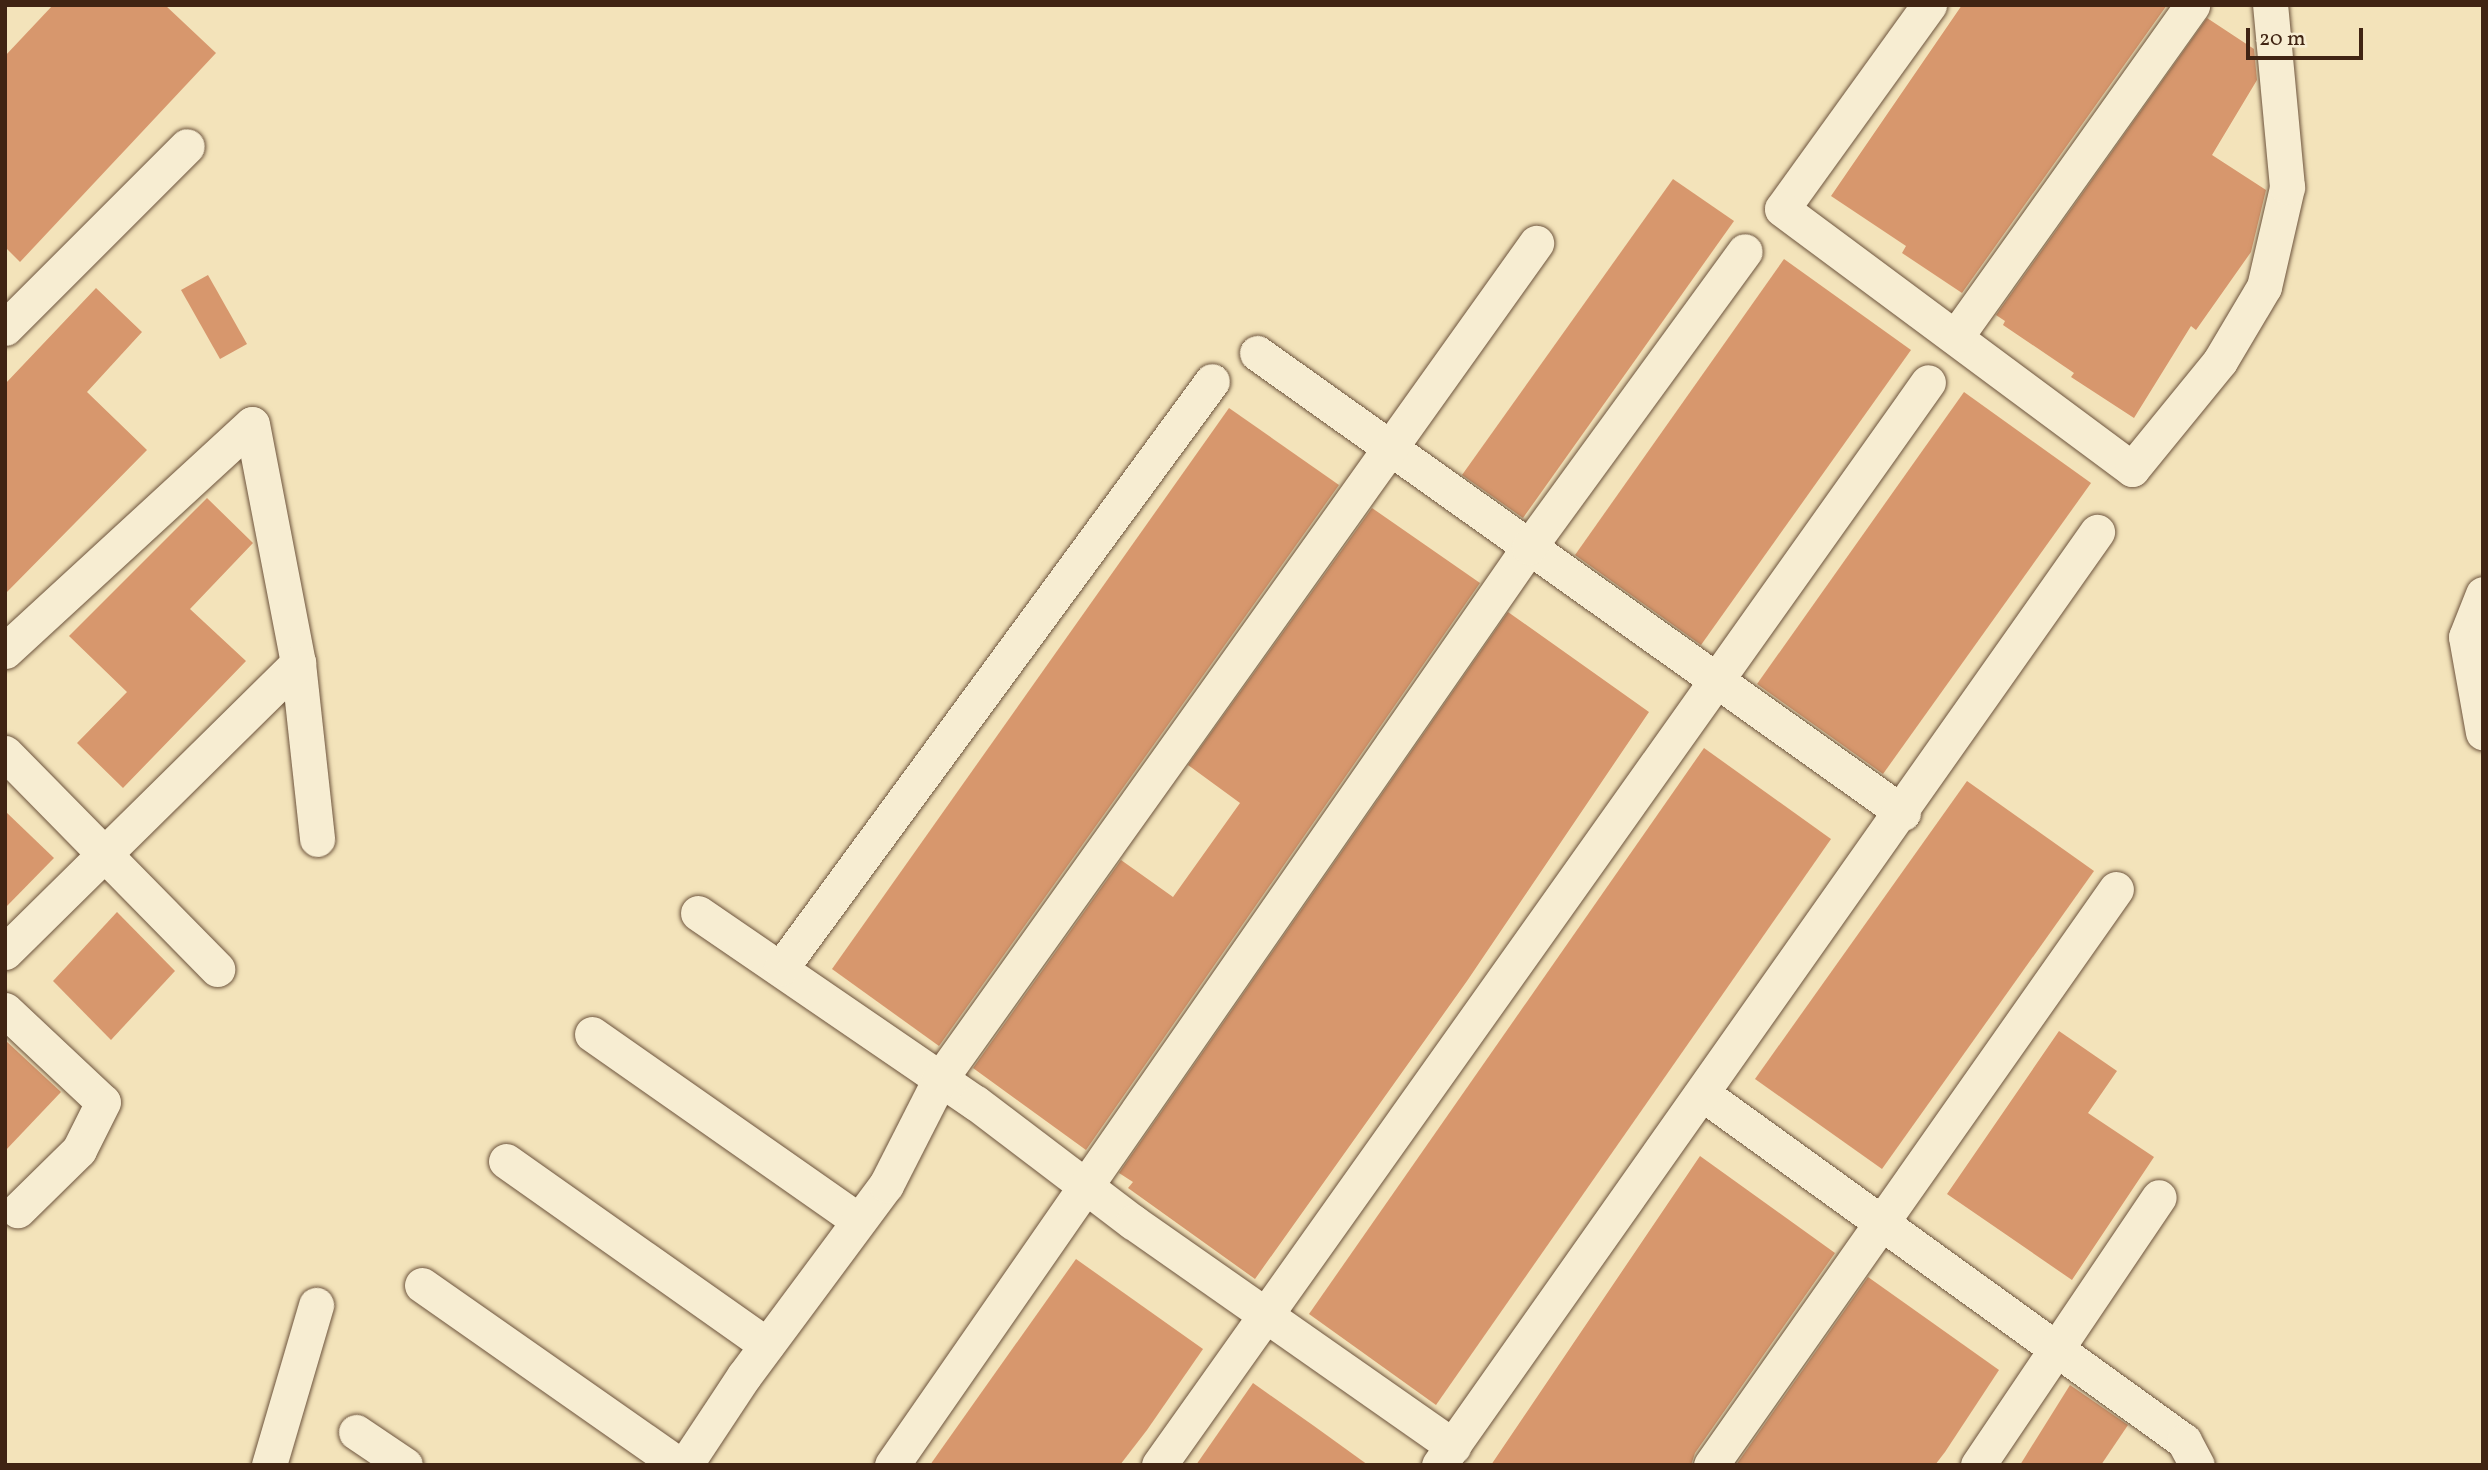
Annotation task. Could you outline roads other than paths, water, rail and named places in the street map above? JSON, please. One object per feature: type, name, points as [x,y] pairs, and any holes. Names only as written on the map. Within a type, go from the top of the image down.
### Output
[{"type":"street","points":[[1930,5],[1783,209],[1957,335],[2132,469],[2220,361],[2264,287],[2287,187],[2270,5]]},
{"type":"street","points":[[1957,335],[2192,5]]},
{"type":"street","points":[[5,328],[187,146]]},
{"type":"street","points":[[685,1465],[767,1345],[828,1268],[858,1220],[886,1185],[940,1079],[1536,243]]},
{"type":"street","points":[[892,1465],[1084,1184],[1529,547],[1745,251]]},
{"type":"street","points":[[1257,353],[1903,813]]},
{"type":"street","points":[[781,968],[1212,381]]},
{"type":"street","points":[[1159,1465],[1928,382]]},
{"type":"street","points":[[5,651],[252,424],[298,663],[317,839]]},
{"type":"street","points":[[698,913],[940,1079],[1265,1314],[1446,1455],[1903,813],[1950,739],[2097,532]]},
{"type":"street","points":[[2483,594],[2466,637],[2483,732]]},
{"type":"street","points":[[5,952],[298,663]]},
{"type":"street","points":[[5,753],[106,852],[218,969]]},
{"type":"street","points":[[1712,1465],[2116,889]]},
{"type":"street","points":[[5,1010],[103,1102],[79,1150],[18,1210]]},
{"type":"street","points":[[592,1034],[858,1220]]},
{"type":"street","points":[[1703,1094],[2185,1441],[2197,1465]]},
{"type":"street","points":[[506,1161],[767,1345]]},
{"type":"street","points":[[1978,1465],[2159,1197]]},
{"type":"street","points":[[422,1285],[679,1465]]},
{"type":"street","points":[[268,1465],[316,1305]]},
{"type":"street","points":[[356,1432],[405,1465]]}]
